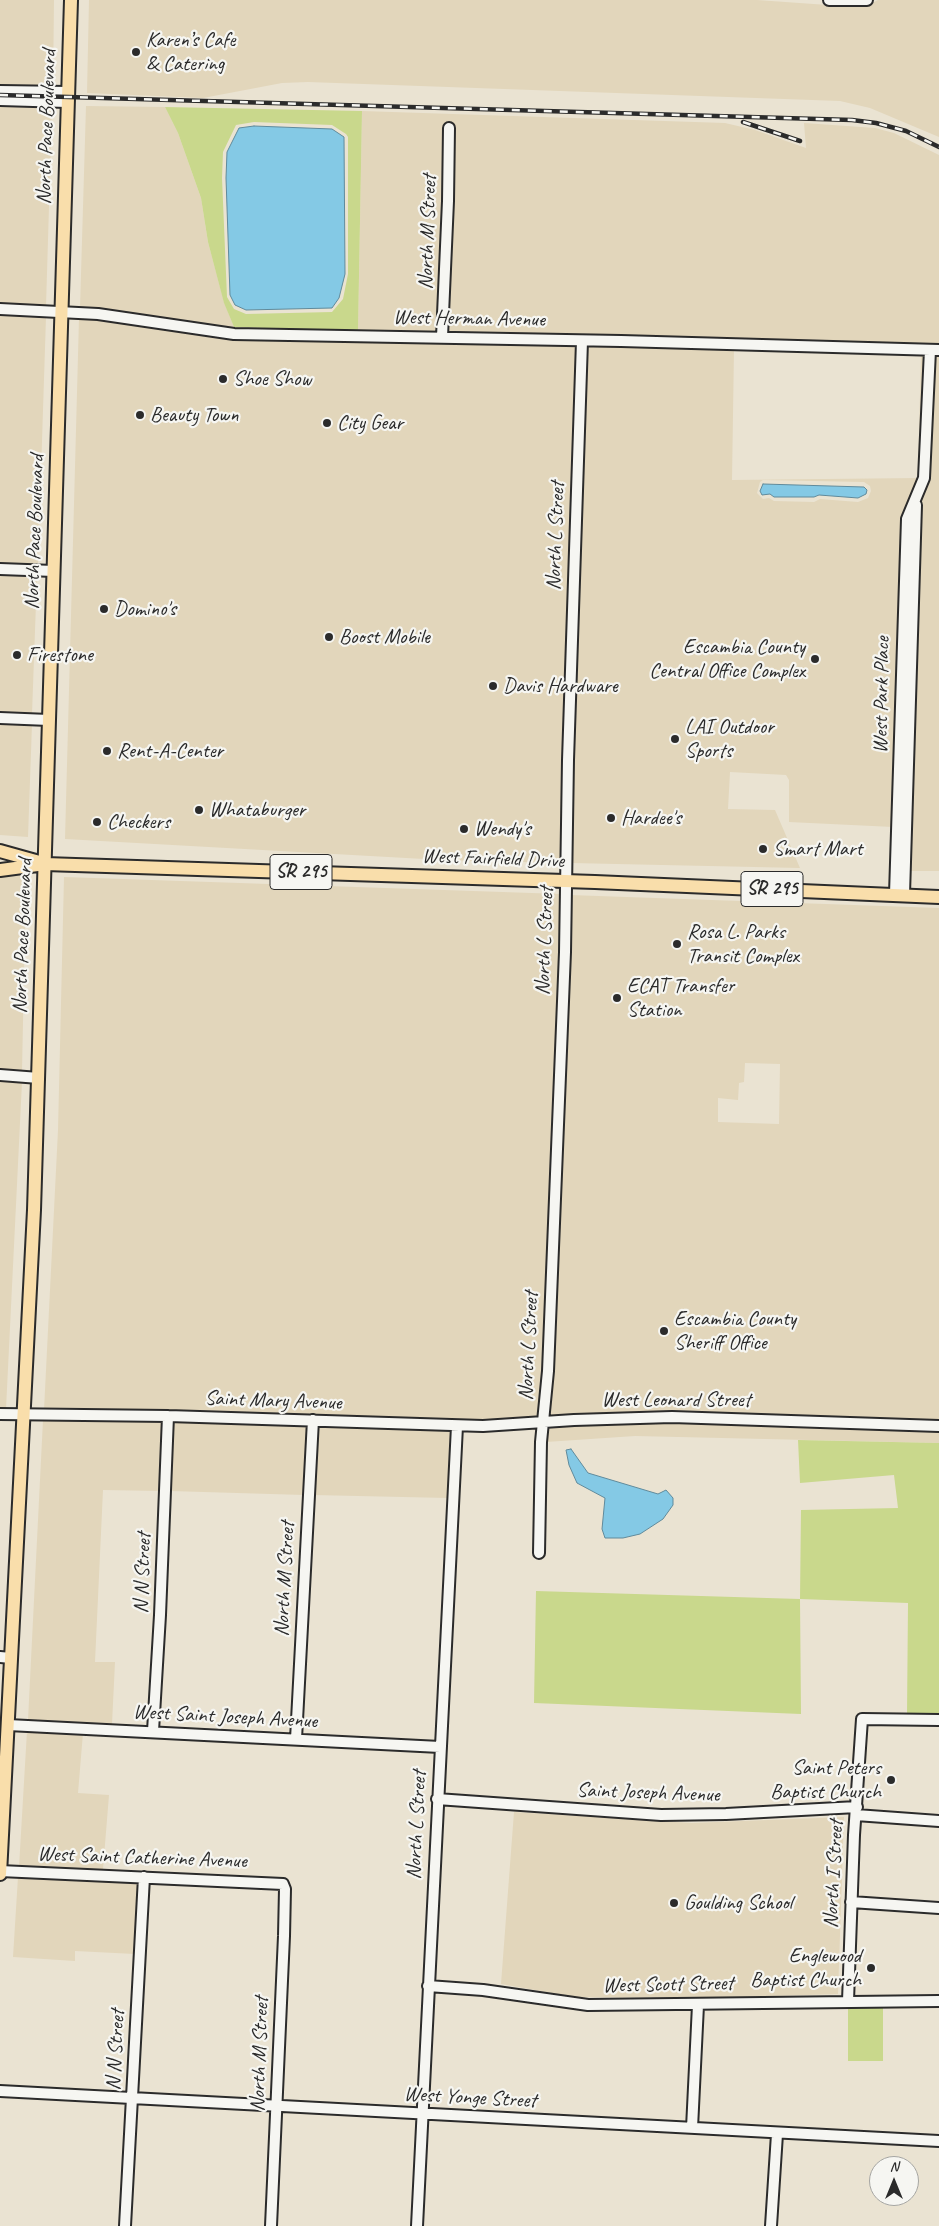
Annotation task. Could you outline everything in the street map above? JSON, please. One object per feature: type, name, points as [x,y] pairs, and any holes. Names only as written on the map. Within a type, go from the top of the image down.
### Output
[{"type":"main road","name":"North Pace Boulevard","points":[[0,1872],[8,1725],[6,1658],[24,1415],[39,1078],[71,0]]},
{"type":"main road","name":"West Fairfield Drive","points":[[0,851],[45,864]]},
{"type":"main road","name":"West Fairfield Drive","points":[[0,870],[45,864],[566,881],[939,897]]},
{"type":"street","points":[[829,0],[867,0]]},
{"type":"street","points":[[0,91],[68,97]]},
{"type":"street","points":[[0,100],[68,97]]},
{"type":"street","name":"North M Street","points":[[442,338],[449,128]]},
{"type":"street","name":"West Herman Avenue","points":[[0,309],[108,315],[234,334],[935,350]]},
{"type":"street","name":"North L Street","points":[[544,1422],[565,952],[582,341]]},
{"type":"street","name":"West Park Place","points":[[899,894],[904,574],[907,519],[924,478],[935,350]]},
{"type":"street","points":[[0,569],[54,571]]},
{"type":"street","points":[[0,718],[49,720]]},
{"type":"street","points":[[0,1075],[39,1078]]},
{"type":"street","name":"Saint Mary Avenue","points":[[0,1414],[168,1416],[457,1426],[544,1422]]},
{"type":"street","name":"N N Street","points":[[153,1731],[168,1416]]},
{"type":"street","name":"West Leonard Street","points":[[544,1422],[672,1417],[939,1426]]},
{"type":"street","name":"North M Street","points":[[296,1739],[313,1420]]},
{"type":"street","points":[[539,1553],[541,1442],[544,1422]]},
{"type":"street","name":"North L Street","points":[[417,2226],[457,1426]]},
{"type":"street","name":"North I Street","points":[[848,2001],[851,1902],[862,1719],[939,1720]]},
{"type":"street","name":"West Saint Joseph Avenue","points":[[8,1725],[440,1747]]},
{"type":"street","name":"Saint Joseph Avenue","points":[[438,1799],[661,1815],[856,1811],[939,1821]]},
{"type":"street","name":"West Saint Catherine Avenue","points":[[0,1872],[144,1876],[283,1884]]},
{"type":"street","name":"N N Street","points":[[125,2226],[144,1876]]},
{"type":"street","name":"North M Street","points":[[271,2226],[284,1936],[285,1890],[283,1884]]},
{"type":"street","points":[[851,1902],[939,1908]]},
{"type":"street","name":"West Scott Street","points":[[428,1986],[483,1990],[576,2004],[939,2001]]},
{"type":"street","points":[[692,2128],[698,2004]]},
{"type":"street","name":"West Yonge Street","points":[[0,2091],[939,2142]]},
{"type":"street","points":[[772,2226],[777,2134]]},
{"type":"shaded area","points":[[0,0],[54,0],[53,86],[0,86]]},
{"type":"shaded area","points":[[89,0],[757,0],[856,7],[866,6],[878,0],[939,0],[939,137],[870,108],[840,101],[308,82],[282,83],[203,98],[87,93]]},
{"type":"shaded area","points":[[0,105],[52,107],[46,306],[0,304]]},
{"type":"shaded area","points":[[86,106],[165,107],[178,133],[201,198],[208,242],[224,302],[234,327],[352,331],[234,329],[109,310],[80,308]]},
{"type":"shaded area","points":[[362,111],[725,123],[755,130],[806,148],[804,123],[875,128],[894,133],[939,155],[939,345],[447,332],[453,201],[453,123],[444,123],[444,201],[438,332],[358,331]]},
{"type":"shaded area","points":[[0,314],[46,317],[38,565],[0,564]]},
{"type":"shaded area","points":[[79,318],[234,339],[577,346],[562,863],[442,860],[65,839]]},
{"type":"shaded area","points":[[586,346],[734,349],[732,480],[918,478],[921,354],[925,355],[919,477],[902,519],[893,827],[789,822],[789,780],[786,775],[730,772],[728,809],[775,810],[800,868],[571,863]],"holes":[[[763,480],[864,482],[870,486],[871,491],[868,498],[858,502],[820,499],[814,502],[774,501],[769,498],[763,499],[757,493],[760,482]]]},
{"type":"shaded area","points":[[934,355],[939,355],[939,871],[910,871],[921,501],[928,478]]},
{"type":"shaded area","points":[[0,575],[37,575],[32,714],[0,713]]},
{"type":"shaded area","points":[[0,724],[32,724],[28,837],[0,835]]},
{"type":"shaded area","points":[[0,875],[26,875],[22,1071],[0,1070]]},
{"type":"shaded area","points":[[64,877],[561,894],[540,1417],[485,1421],[164,1411],[44,1410],[58,1130]]},
{"type":"shaded area","points":[[570,895],[939,908],[939,1422],[672,1412],[549,1417]],"holes":[[[745,1063],[780,1064],[779,1124],[718,1122],[718,1098],[738,1100],[739,1083],[744,1082]]]},
{"type":"shaded area","points":[[0,1081],[22,1082],[6,1409],[0,1409]]},
{"type":"shaded area","points":[[43,1420],[164,1422],[161,1491],[103,1490],[95,1662],[115,1662],[112,1724],[28,1720]]},
{"type":"shaded area","points":[[173,1422],[308,1425],[304,1495],[170,1491]]},
{"type":"shaded area","points":[[672,1422],[939,1432],[939,1443],[635,1436],[546,1442],[548,1427]]},
{"type":"shaded area","points":[[317,1426],[452,1431],[448,1498],[313,1495]]},
{"type":"shaded area","points":[[27,1731],[83,1733],[78,1793],[109,1795],[103,1869],[19,1867]]},
{"type":"shaded area","name":"Goulding School","points":[[514,1812],[692,1823],[844,1817],[838,1994],[711,1998],[574,1997],[501,1984]]},
{"type":"shaded area","points":[[18,1877],[140,1881],[135,1954],[75,1951],[75,1961],[13,1957]]},
{"type":"green space","points":[[165,107],[362,111],[358,331],[234,327],[224,303],[208,242],[201,198],[178,133]],"holes":[[[254,122],[332,125],[348,137],[348,274],[343,299],[332,312],[246,314],[234,309],[227,297],[222,178],[223,152],[236,125]]]},
{"type":"green space","points":[[798,1440],[939,1443],[939,1715],[907,1715],[908,1603],[800,1599],[801,1510],[898,1508],[894,1475],[800,1483]]},
{"type":"green space","points":[[536,1591],[800,1599],[801,1714],[534,1703]]},
{"type":"green space","points":[[848,2006],[883,2006],[883,2061],[848,2061]]},
{"type":"water","points":[[254,126],[332,129],[344,137],[345,274],[339,298],[332,308],[246,310],[235,305],[230,295],[226,178],[227,152],[239,128]]},
{"type":"water","points":[[763,484],[864,487],[867,490],[866,494],[858,498],[819,495],[814,497],[774,497],[770,494],[762,495],[760,491]]},
{"type":"water","points":[[571,1449],[588,1473],[658,1494],[666,1490],[673,1498],[673,1505],[663,1519],[640,1534],[623,1538],[605,1538],[602,1529],[605,1498],[577,1483],[569,1465],[566,1450]]},
{"type":"railway","points":[[0,95],[852,120],[876,123],[906,131],[939,147]]},
{"type":"railway","points":[[743,122],[800,141]]},
{"type":"place","name":"Karen’s Cafe & Catering","points":[[136,52]]},
{"type":"place","name":"Shoe Show","points":[[223,379]]},
{"type":"place","name":"Beauty Town","points":[[140,415]]},
{"type":"place","name":"City Gear","points":[[327,423]]},
{"type":"place","name":"Domino's","points":[[104,609]]},
{"type":"place","name":"Boost Mobile","points":[[329,637]]},
{"type":"place","name":"Firestone","points":[[17,655]]},
{"type":"place","name":"Escambia County Central Office Complex","points":[[815,659]]},
{"type":"place","name":"Davis Hardware","points":[[493,686]]},
{"type":"place","name":"LAI Outdoor Sports","points":[[675,739]]},
{"type":"place","name":"Rent-A-Center","points":[[107,751]]},
{"type":"place","name":"Whataburger","points":[[199,810]]},
{"type":"place","name":"Hardee's","points":[[611,818]]},
{"type":"place","name":"Checkers","points":[[97,822]]},
{"type":"place","name":"Wendy's","points":[[464,829]]},
{"type":"place","name":"Smart Mart","points":[[763,849]]},
{"type":"place","name":"Rosa L. Parks Transit Complex","points":[[677,944]]},
{"type":"place","name":"ECAT Transfer Station","points":[[617,998]]},
{"type":"place","name":"Escambia County Sheriff Office","points":[[664,1331]]},
{"type":"place","name":"Saint Peters Baptist Church","points":[[891,1780]]},
{"type":"place","name":"Goulding School","points":[[674,1903]]},
{"type":"place","name":"Englewood Baptist Church","points":[[871,1968]]}]
